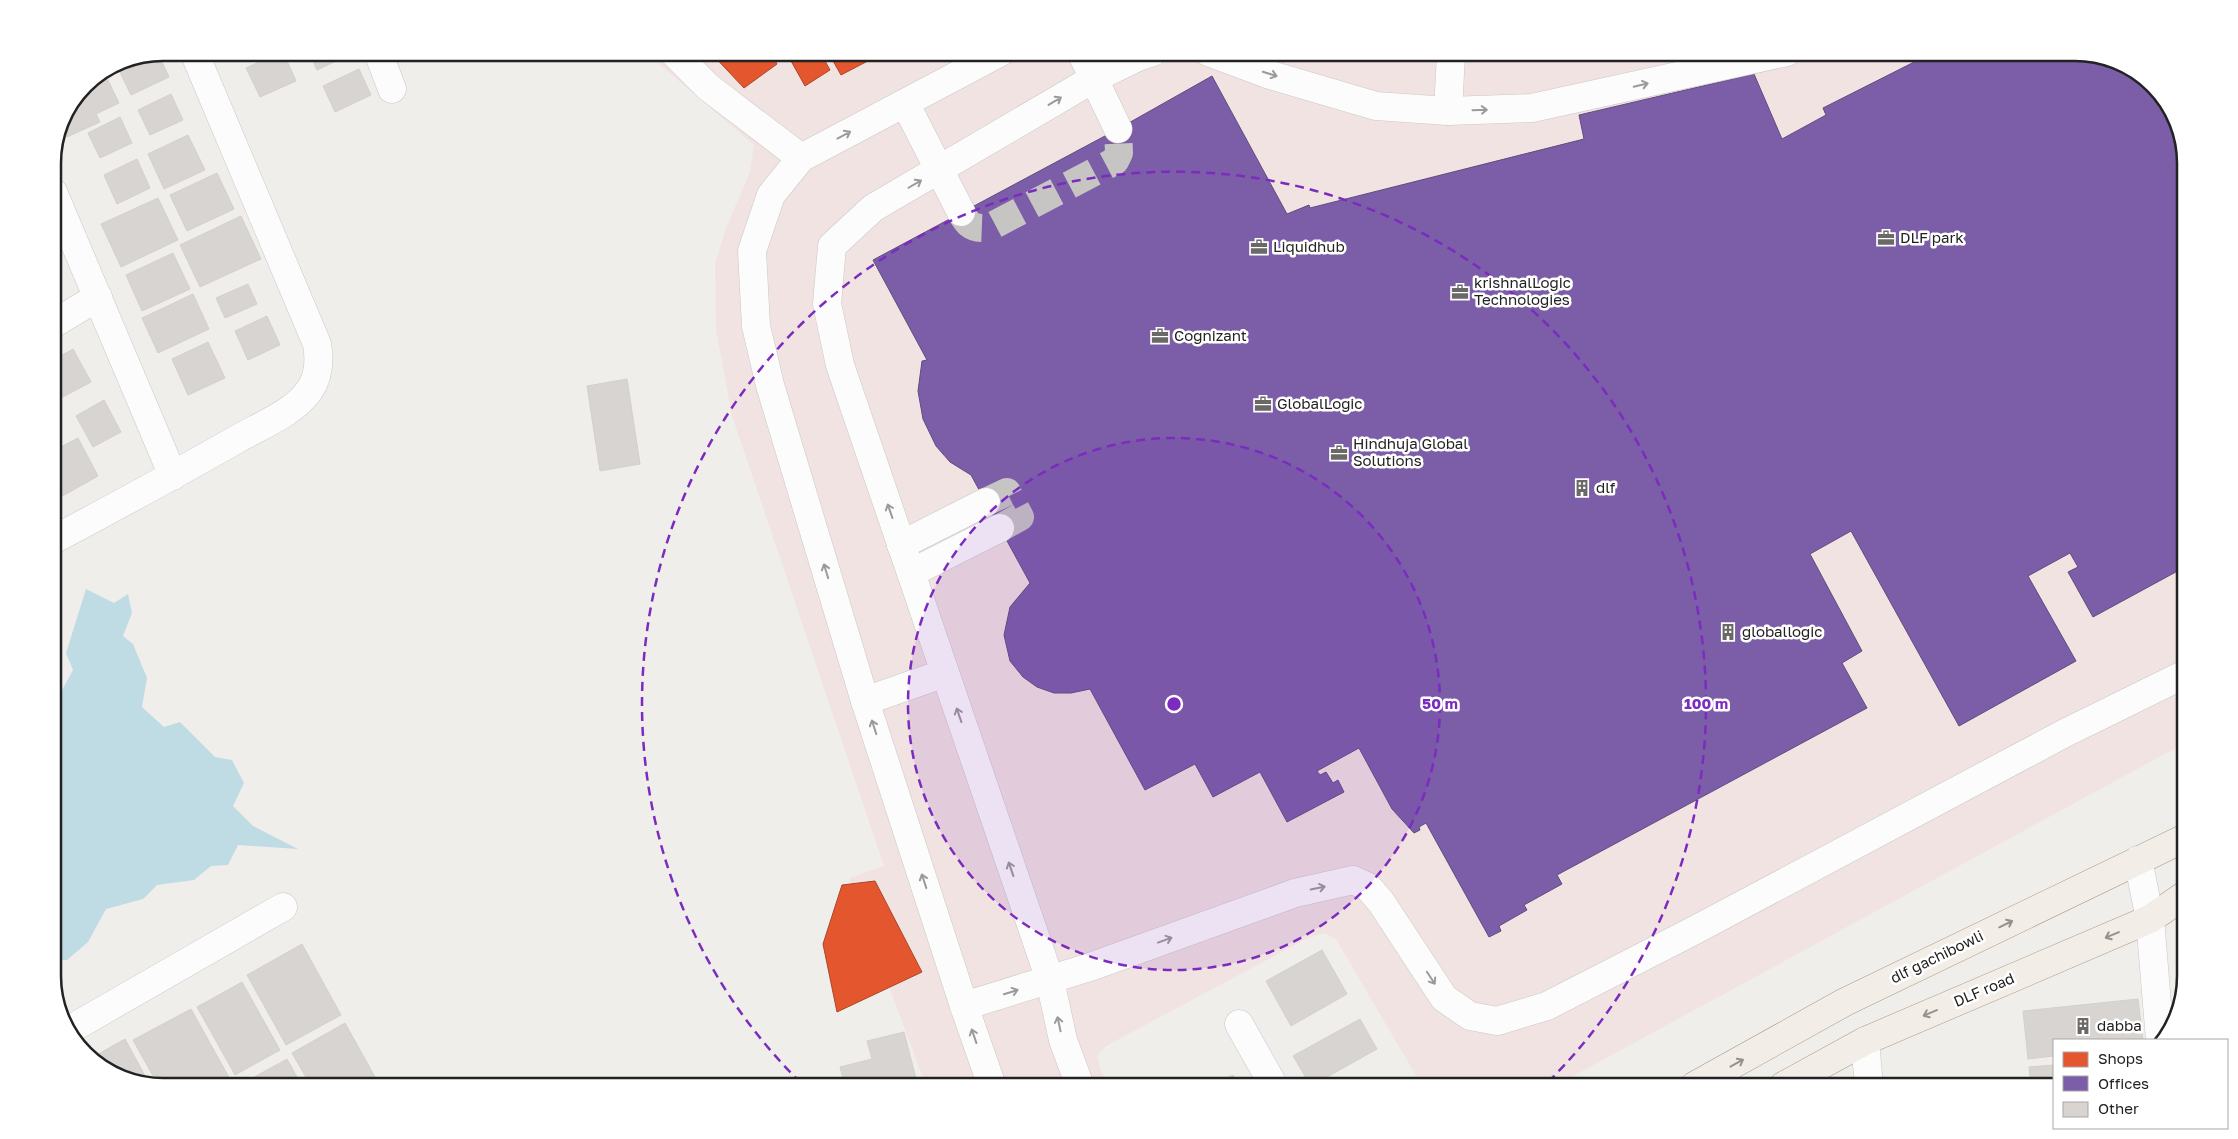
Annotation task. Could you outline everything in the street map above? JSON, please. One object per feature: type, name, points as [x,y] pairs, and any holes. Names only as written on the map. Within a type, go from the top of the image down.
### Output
[{"type":"main road","name":"dlf gachibowli","points":[[1708,1078],[1845,1002],[2177,842]]},
{"type":"main road","name":"DLF road","points":[[1797,1078],[1865,1040],[2150,919],[2177,902]]},
{"type":"street","points":[[61,536],[173,476],[290,408],[308,392],[316,378],[319,360],[317,344],[198,61]]},
{"type":"street","points":[[381,61],[392,89]]},
{"type":"street","points":[[682,61],[708,87],[801,158]]},
{"type":"street","points":[[984,61],[801,158],[771,195],[752,251],[756,326],[770,385],[865,701],[989,1078]]},
{"type":"street","points":[[1085,61],[1118,129]]},
{"type":"street","points":[[1077,1078],[1063,1040],[1050,980],[840,364],[828,304],[832,246],[873,208],[1093,79],[1130,61]]},
{"type":"street","points":[[1232,61],[1267,74],[1376,106],[1448,111],[1532,108],[1746,61]]},
{"type":"street","points":[[1448,111],[1450,61]]},
{"type":"street","points":[[905,103],[961,212]]},
{"type":"street","points":[[61,211],[173,476]]},
{"type":"street","points":[[61,319],[98,297]]},
{"type":"street","points":[[901,545],[986,502]]},
{"type":"street","points":[[911,573],[1000,528]]},
{"type":"street","points":[[865,701],[945,673]]},
{"type":"street","points":[[964,1006],[1050,980],[1295,893],[1353,880],[1368,887],[1381,902],[1444,998],[1470,1016],[1497,1021],[1556,1002],[1704,926],[2065,733],[2177,678]]},
{"type":"street","points":[[2138,860],[2150,919],[2159,1034]]},
{"type":"street","points":[[75,1026],[283,906]]},
{"type":"street","points":[[1239,1024],[1269,1078]]},
{"type":"street","points":[[1865,1040],[1868,1078]]},
{"type":"shaded area","points":[[655,61],[2075,61],[2101,65],[2120,72],[2142,86],[2160,106],[2171,130],[2177,156],[2177,747],[1570,1078],[1417,1078],[1336,939],[1324,933],[1304,940],[1106,1046],[1097,1056],[1105,1078],[923,1078],[849,878],[884,866],[732,416],[716,330],[715,264],[726,228],[750,172],[754,145]]},
{"type":"water","points":[[86,589],[114,603],[128,594],[132,613],[123,636],[133,644],[147,678],[142,707],[164,727],[180,722],[215,757],[232,760],[244,783],[233,806],[253,826],[298,849],[238,845],[228,865],[211,866],[194,880],[157,885],[143,899],[106,909],[88,942],[67,960],[61,960],[61,692],[73,670],[66,653]]},
{"type":"building: Shops","points":[[718,61],[775,61],[777,64],[744,88]]},
{"type":"building: Shops","points":[[791,61],[825,61],[830,70],[805,86]]},
{"type":"building: Shops","points":[[833,61],[868,61],[841,75]]},
{"type":"building: Shops","name":"globallogic","points":[[1732,534],[1817,683],[1734,730],[1635,580]]},
{"type":"building: Shops","points":[[875,881],[922,972],[837,1012],[823,944],[842,885]]},
{"type":"building: Offices","name":"dlf","points":[[1916,61],[2075,61],[2108,67],[2132,78],[2152,96],[2166,118],[2175,143],[2177,156],[2177,571],[2093,617],[2068,572],[2078,567],[2070,553],[2028,576],[2076,661],[1959,726],[1851,531],[1810,554],[1862,651],[1842,663],[1867,708],[1557,875],[1562,884],[1524,905],[1527,910],[1499,926],[1501,931],[1489,937],[1426,823],[1419,827],[1420,830],[1414,833],[1392,809],[1359,748],[1317,771],[1320,775],[1326,772],[1333,783],[1338,780],[1344,792],[1287,822],[1260,772],[1213,797],[1195,764],[1145,790],[1090,689],[1071,693],[1054,693],[1037,687],[1023,677],[1010,661],[1004,635],[1010,607],[1030,583],[971,475],[950,462],[936,446],[923,419],[918,391],[922,361],[927,360],[873,260],[1118,129],[1212,76],[1287,214],[1309,205],[1310,208],[1584,139],[1579,115],[1754,74],[1782,139],[1826,115],[1823,108]]},
{"type":"building: Other","points":[[162,61],[169,77],[131,95],[120,71],[143,63]]},
{"type":"building: Other","points":[[261,61],[287,61],[296,81],[260,97],[246,68]]},
{"type":"building: Other","points":[[313,61],[336,61],[317,70]]},
{"type":"building: Other","points":[[359,69],[371,95],[335,112],[323,86]]},
{"type":"building: Other","points":[[107,78],[119,103],[96,114],[100,122],[67,137],[66,134],[69,124],[78,106],[96,86]]},
{"type":"building: Other","points":[[171,94],[183,120],[150,135],[138,110]]},
{"type":"building: Other","points":[[120,117],[132,143],[100,158],[88,133]]},
{"type":"building: Other","points":[[188,135],[205,170],[164,189],[148,154]]},
{"type":"building: Other","points":[[137,159],[150,188],[117,204],[104,175]]},
{"type":"building: Other","points":[[217,173],[234,209],[187,231],[170,195]]},
{"type":"building: Other","points":[[158,198],[178,240],[121,267],[101,224]]},
{"type":"building: Other","points":[[241,216],[261,259],[200,287],[180,245]]},
{"type":"building: Other","points":[[173,253],[190,289],[142,311],[126,275]]},
{"type":"building: Other","points":[[248,284],[257,304],[225,318],[216,298]]},
{"type":"building: Other","points":[[193,294],[209,329],[158,353],[142,318]]},
{"type":"building: Other","points":[[267,316],[280,345],[248,360],[235,331]]},
{"type":"building: Other","points":[[208,342],[225,378],[188,395],[172,359]]},
{"type":"building: Other","points":[[73,349],[91,382],[61,398],[61,356]]},
{"type":"building: Other","points":[[627,379],[640,464],[600,471],[587,386]]},
{"type":"building: Other","points":[[104,400],[121,432],[93,447],[76,416]]},
{"type":"building: Other","points":[[78,438],[98,476],[61,497],[61,447]]},
{"type":"building: Other","points":[[302,944],[341,1015],[286,1045],[247,975]]},
{"type":"building: Other","points":[[1322,950],[1347,994],[1291,1026],[1266,981]]},
{"type":"building: Other","points":[[242,982],[280,1050],[235,1075],[197,1007]]},
{"type":"building: Other","name":"dabba","points":[[2138,999],[2143,1039],[2053,1039],[2053,1056],[2028,1059],[2023,1011]]},
{"type":"building: Other","points":[[191,1009],[229,1078],[154,1077],[133,1040]]},
{"type":"building: Other","points":[[1360,1019],[1377,1049],[1325,1078],[1306,1078],[1293,1056]]},
{"type":"building: Other","points":[[345,1023],[376,1078],[306,1078],[292,1053]]},
{"type":"building: Other","points":[[904,1032],[916,1078],[843,1078],[840,1067],[872,1059],[867,1041]]},
{"type":"building: Other","points":[[125,1039],[145,1076],[118,1067],[98,1054]]},
{"type":"building: Other","points":[[287,1059],[298,1078],[253,1078]]},
{"type":"building: Other","points":[[2053,1065],[2053,1078],[2030,1078],[2029,1067]]},
{"type":"tunnel","points":[[961,212],[974,227],[988,228],[1115,161],[1119,153],[1118,129]]},
{"type":"tunnel","points":[[986,502],[1007,492],[1020,517],[1000,528]]},
{"type":"place","name":"DLF park","points":[[1886,238]]},
{"type":"place","name":"Liquidhub","points":[[1259,247]]},
{"type":"place","name":"krishnalLogic Technologies","points":[[1460,292]]},
{"type":"place","name":"Cognizant","points":[[1160,336]]},
{"type":"place","name":"GlobalLogic","points":[[1263,404]]},
{"type":"place","name":"Hindhuja Global Solutions","points":[[1339,453]]},
{"type":"place","name":"dlf","points":[[1582,488]]},
{"type":"place","name":"globallogic","points":[[1728,632]]},
{"type":"place","name":"dabba","points":[[2083,1026]]}]
